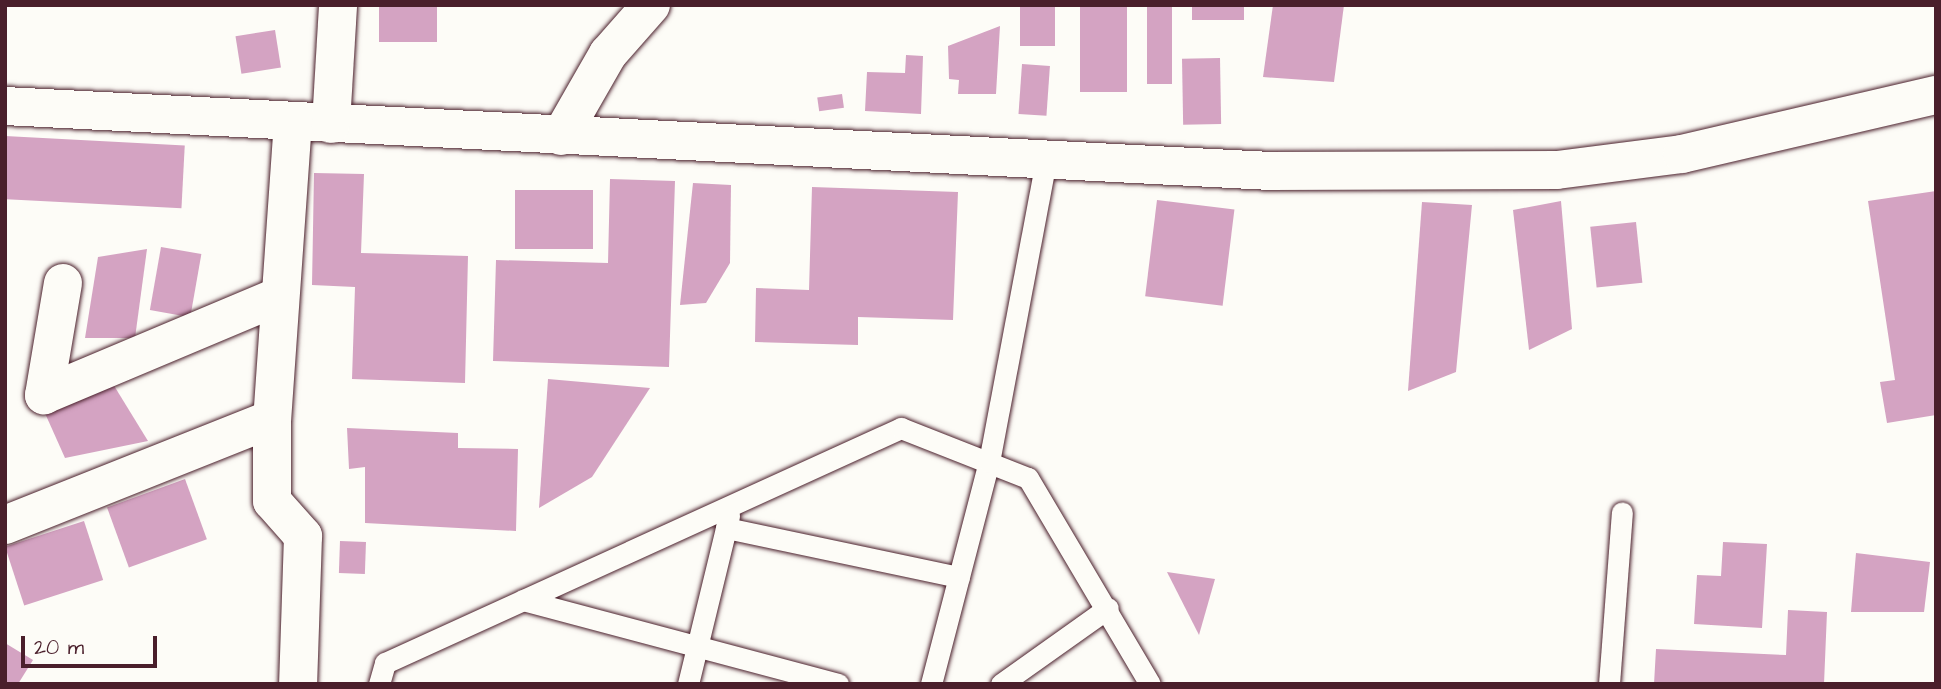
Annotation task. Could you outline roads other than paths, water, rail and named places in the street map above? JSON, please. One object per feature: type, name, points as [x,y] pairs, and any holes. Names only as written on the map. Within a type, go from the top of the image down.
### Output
[{"type":"street","points":[[331,124],[338,5]]},
{"type":"street","points":[[561,136],[608,54],[651,5]]},
{"type":"street","points":[[5,106],[1270,171],[1557,170],[1682,154],[1936,95]]},
{"type":"street","points":[[293,121],[272,419],[272,501],[303,536],[298,684]]},
{"type":"street","points":[[63,283],[44,395],[280,296]]},
{"type":"street","points":[[5,525],[272,419]]},
{"type":"lane","points":[[931,684],[989,462],[1046,160]]},
{"type":"lane","points":[[379,684],[385,663],[901,428],[1028,478],[1108,608],[1150,684]]},
{"type":"lane","points":[[688,684],[732,505]]},
{"type":"lane","points":[[1609,684],[1622,512]]},
{"type":"lane","points":[[726,528],[959,577]]},
{"type":"lane","points":[[523,600],[838,684]]},
{"type":"lane","points":[[1001,684],[1108,608]]}]
